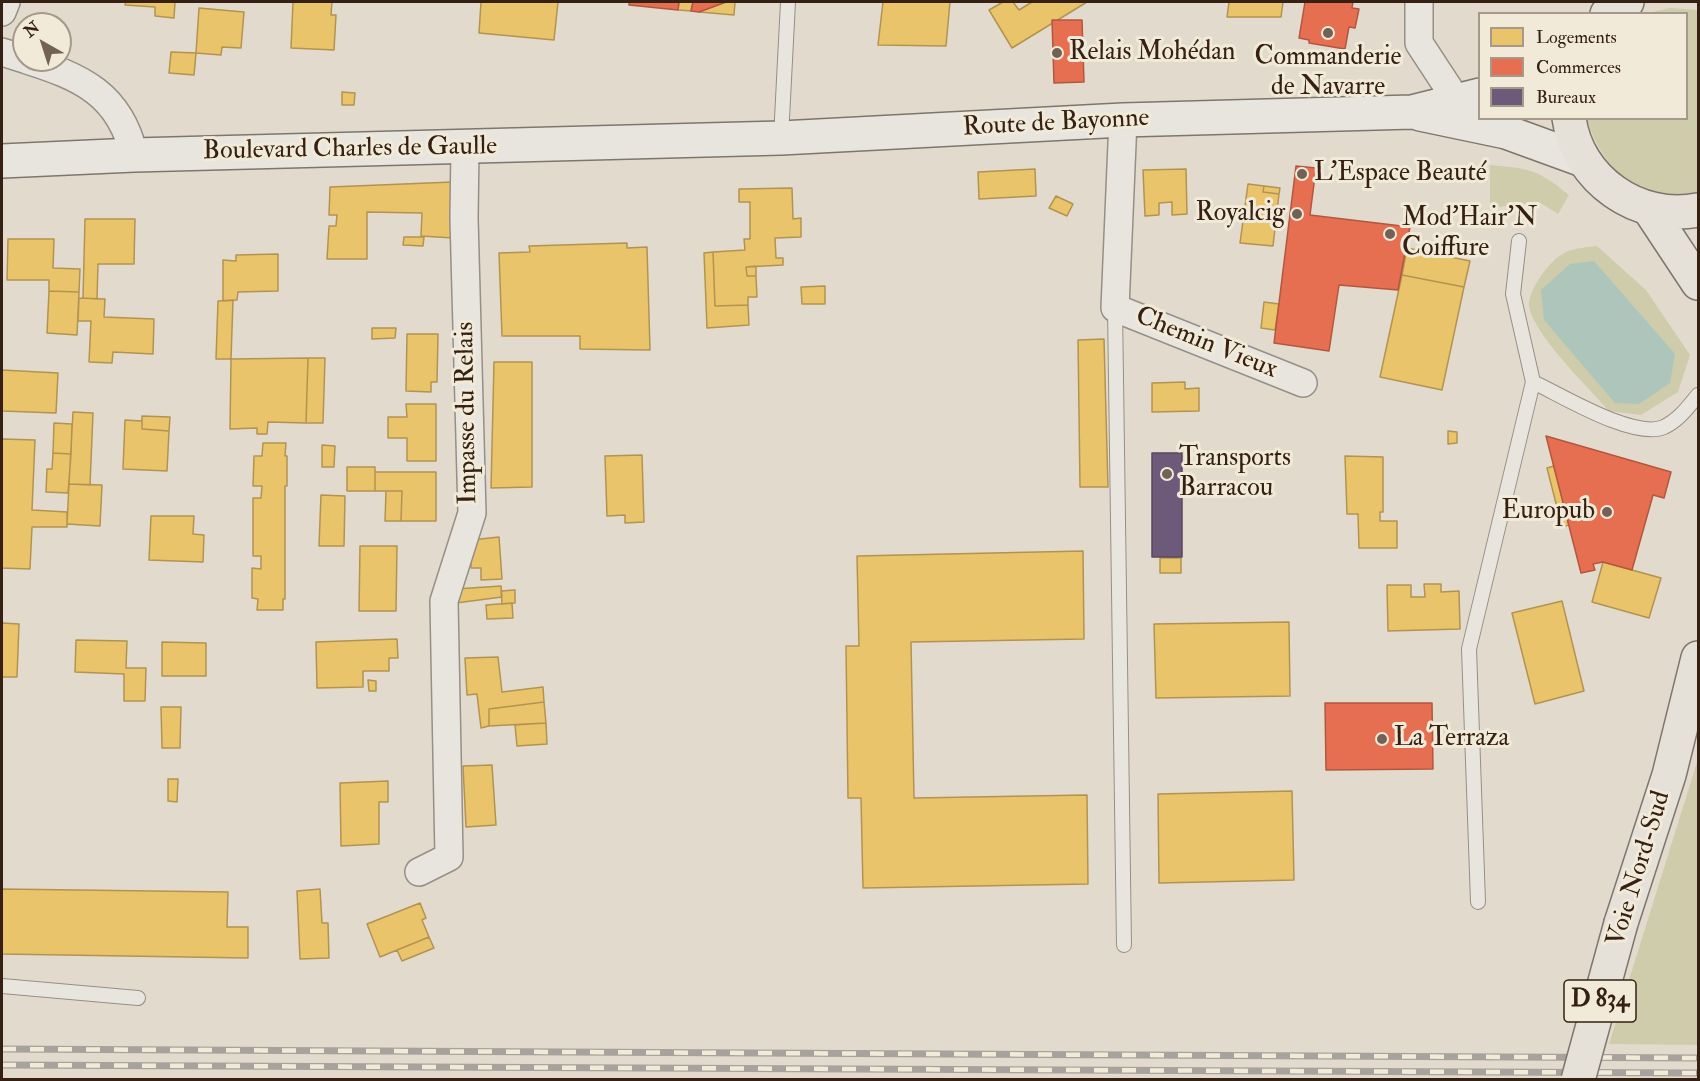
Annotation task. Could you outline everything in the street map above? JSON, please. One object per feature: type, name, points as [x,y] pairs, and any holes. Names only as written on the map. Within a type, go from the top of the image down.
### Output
[{"type":"main road","points":[[1610,12],[1627,2]]},
{"type":"main road","name":"Route de Bayonne","points":[[699,140],[781,138],[1123,120],[1412,112],[1468,98]]},
{"type":"main road","name":"Route de Bayonne","points":[[1412,112],[1506,132],[1583,160]]},
{"type":"main road","points":[[1569,120],[1571,131],[1583,160],[1608,188],[1627,201],[1649,209],[1684,213],[1698,210]]},
{"type":"main road","name":"Boulevard Charles de Gaulle","points":[[2,161],[134,155],[699,140]]},
{"type":"main road","points":[[1649,209],[1698,283]]},
{"type":"main road","name":"Voie Nord-Sud","points":[[1578,1080],[1621,923],[1669,775],[1698,658]]},
{"type":"street","points":[[2,12],[6,2]]},
{"type":"street","points":[[1419,2],[1419,43],[1468,98]]},
{"type":"street","points":[[58,72],[84,82],[106,97],[130,137],[134,155]]},
{"type":"street","name":"Chemin Vieux","points":[[1123,120],[1115,308],[1303,383]]},
{"type":"street","name":"Impasse du Relais","points":[[419,872],[449,857],[444,602],[472,513],[464,218],[465,148]]},
{"type":"lane","points":[[781,138],[788,2]]},
{"type":"lane","points":[[1478,902],[1469,649],[1533,382],[1513,294],[1519,241]]},
{"type":"lane","points":[[1115,308],[1124,945]]},
{"type":"lane","points":[[1533,382],[1618,422],[1645,429],[1662,428],[1680,417],[1698,395]]},
{"type":"lane","points":[[2,986],[138,998]]},
{"type":"shaded area","points":[[1670,8],[1698,10],[1698,194],[1660,193],[1629,181],[1605,158],[1588,123],[1588,120],[1688,120],[1688,12],[1652,12]]},
{"type":"shaded area","points":[[1490,165],[1532,171],[1548,179],[1569,195],[1558,214],[1539,202],[1490,208]]},
{"type":"shaded area","points":[[1597,246],[1646,290],[1690,355],[1678,392],[1641,415],[1609,411],[1540,331],[1529,306],[1536,284],[1555,260],[1572,250]]},
{"type":"shaded area","points":[[1594,261],[1675,354],[1670,383],[1639,404],[1615,403],[1544,320],[1541,290],[1570,264]]},
{"type":"shaded area","points":[[1698,759],[1698,1045],[1609,1044]]},
{"type":"building: Logements","points":[[126,2],[175,2],[174,18],[155,16],[155,7],[125,5]]},
{"type":"building: Logements","points":[[293,2],[332,2],[331,15],[336,15],[334,50],[291,48]]},
{"type":"building: Logements","points":[[481,2],[558,2],[554,40],[479,33]]},
{"type":"building: Logements","points":[[679,2],[693,2],[691,11],[678,10]]},
{"type":"building: Logements","points":[[725,2],[735,2],[734,15],[699,12]]},
{"type":"building: Logements","points":[[883,2],[950,2],[946,46],[878,45]]},
{"type":"building: Logements","points":[[1003,2],[1013,2],[1019,10],[1032,2],[1087,2],[1012,48],[989,10]]},
{"type":"building: Logements","points":[[1229,2],[1283,2],[1281,17],[1227,17]]},
{"type":"building: Logements","points":[[199,8],[244,12],[241,48],[222,47],[221,55],[196,53]]},
{"type":"building: Logements","points":[[171,52],[196,53],[194,75],[169,73]]},
{"type":"building: Logements","points":[[342,92],[355,93],[354,105],[342,105]]},
{"type":"building: Logements","points":[[1035,169],[1036,196],[979,199],[978,172]]},
{"type":"building: Logements","points":[[1186,169],[1187,214],[1172,215],[1172,202],[1159,203],[1159,215],[1145,216],[1143,170]]},
{"type":"building: Logements","points":[[453,182],[453,238],[421,236],[422,213],[367,212],[367,259],[327,259],[329,226],[336,226],[337,215],[329,215],[330,187]]},
{"type":"building: Logements","points":[[1248,184],[1264,186],[1263,192],[1279,194],[1273,246],[1240,243]]},
{"type":"building: Logements","points":[[1264,186],[1280,188],[1279,194],[1263,192]]},
{"type":"building: Logements","points":[[792,188],[793,219],[801,218],[801,237],[775,238],[776,258],[783,258],[783,265],[746,267],[747,276],[756,276],[757,297],[748,297],[748,305],[715,306],[713,252],[745,250],[744,239],[750,239],[750,202],[739,202],[739,189]]},
{"type":"building: Logements","points":[[1056,196],[1073,204],[1067,216],[1049,208]]},
{"type":"building: Logements","points":[[85,219],[135,219],[134,264],[98,264],[97,299],[83,298]]},
{"type":"building: Logements","points":[[404,237],[424,237],[423,246],[403,245]]},
{"type":"building: Logements","points":[[8,239],[54,239],[53,268],[80,269],[79,292],[49,291],[49,280],[7,280]]},
{"type":"building: Logements","points":[[627,243],[627,248],[647,247],[650,350],[580,349],[580,336],[502,336],[499,253],[530,252],[529,246]]},
{"type":"building: Logements","points":[[1407,248],[1470,261],[1464,287],[1402,275]]},
{"type":"building: Logements","points":[[713,252],[715,306],[748,305],[749,325],[707,328],[704,253]]},
{"type":"building: Logements","points":[[278,254],[278,291],[238,292],[237,300],[223,301],[223,260],[236,261],[236,255]]},
{"type":"building: Logements","points":[[756,266],[756,276],[747,276],[746,267]]},
{"type":"building: Logements","points":[[1402,275],[1464,287],[1442,390],[1380,377]]},
{"type":"building: Logements","points":[[825,286],[825,304],[802,304],[801,287]]},
{"type":"building: Logements","points":[[49,291],[79,292],[77,335],[47,333]]},
{"type":"building: Logements","points":[[79,298],[105,299],[104,317],[154,319],[153,354],[113,352],[112,363],[89,362],[91,321],[78,321]]},
{"type":"building: Logements","points":[[233,300],[231,359],[216,359],[218,301]]},
{"type":"building: Logements","points":[[1264,302],[1279,304],[1275,330],[1261,328]]},
{"type":"building: Logements","points":[[372,328],[396,328],[395,338],[372,339]]},
{"type":"building: Logements","points":[[407,334],[438,334],[437,382],[431,382],[431,392],[406,391]]},
{"type":"building: Logements","points":[[1104,339],[1108,487],[1080,487],[1078,340]]},
{"type":"building: Logements","points":[[308,358],[325,358],[323,423],[306,423]]},
{"type":"building: Logements","points":[[308,358],[306,423],[268,422],[267,434],[257,434],[257,428],[230,429],[231,359]]},
{"type":"building: Logements","points":[[494,362],[532,362],[532,487],[491,488]]},
{"type":"building: Logements","points":[[2,370],[58,373],[56,413],[2,411]]},
{"type":"building: Logements","points":[[1185,382],[1185,389],[1199,388],[1199,411],[1152,412],[1152,383]]},
{"type":"building: Logements","points":[[406,404],[436,404],[436,461],[407,461],[407,438],[388,438],[388,417],[407,417]]},
{"type":"building: Logements","points":[[73,412],[93,413],[90,485],[69,484]]},
{"type":"building: Logements","points":[[142,416],[170,417],[169,431],[142,429]]},
{"type":"building: Logements","points":[[125,420],[142,421],[142,429],[169,431],[167,471],[123,469]]},
{"type":"building: Logements","points":[[54,423],[72,424],[71,454],[53,453]]},
{"type":"building: Logements","points":[[1448,431],[1457,432],[1457,443],[1448,444]]},
{"type":"building: Logements","points":[[2,439],[35,440],[32,510],[67,512],[67,527],[32,527],[30,569],[2,568]]},
{"type":"building: Logements","points":[[263,443],[286,443],[285,599],[283,599],[283,610],[257,610],[258,599],[252,598],[252,568],[261,569],[261,556],[253,556],[253,498],[261,498],[262,486],[253,486],[254,456],[262,456]]},
{"type":"building: Logements","points":[[322,445],[335,446],[334,467],[322,467]]},
{"type":"building: Logements","points":[[53,453],[71,454],[68,493],[46,492],[47,469],[52,469]]},
{"type":"building: Logements","points":[[642,455],[644,522],[625,523],[625,515],[607,516],[605,456]]},
{"type":"building: Logements","points":[[1345,456],[1383,457],[1383,512],[1380,512],[1380,521],[1397,521],[1397,548],[1359,548],[1358,514],[1347,514]]},
{"type":"building: Logements","points":[[1554,466],[1569,525],[1562,527],[1547,468]]},
{"type":"building: Logements","points":[[347,467],[375,467],[375,491],[347,491]]},
{"type":"building: Logements","points":[[375,472],[436,472],[436,521],[401,521],[402,491],[375,491]]},
{"type":"building: Logements","points":[[69,484],[102,485],[100,526],[67,524]]},
{"type":"building: Logements","points":[[386,491],[402,491],[401,521],[385,521]]},
{"type":"building: Logements","points":[[321,495],[345,496],[344,546],[319,546]]},
{"type":"building: Logements","points":[[151,516],[194,516],[193,534],[204,535],[203,562],[149,560]]},
{"type":"building: Logements","points":[[499,537],[502,579],[481,580],[481,568],[471,568],[471,540]]},
{"type":"building: Logements","points":[[360,546],[397,546],[396,611],[359,611]]},
{"type":"building: Logements","points":[[1083,551],[1084,639],[911,642],[914,798],[1087,795],[1088,884],[863,888],[861,798],[848,798],[846,646],[859,646],[857,556]]},
{"type":"building: Logements","points":[[1160,558],[1181,558],[1181,573],[1160,573]]},
{"type":"building: Logements","points":[[1603,562],[1661,578],[1649,618],[1592,602]]},
{"type":"building: Logements","points":[[1424,584],[1441,584],[1441,592],[1459,591],[1460,629],[1388,631],[1387,585],[1411,585],[1411,597],[1425,597]]},
{"type":"building: Logements","points":[[501,586],[502,597],[456,603],[455,589]]},
{"type":"building: Logements","points":[[515,590],[515,603],[502,604],[501,591]]},
{"type":"building: Logements","points":[[1562,601],[1584,691],[1535,704],[1512,613]]},
{"type":"building: Logements","points":[[512,603],[513,618],[487,619],[486,605]]},
{"type":"building: Logements","points":[[1289,622],[1290,696],[1156,698],[1154,624]]},
{"type":"building: Logements","points":[[2,623],[19,624],[17,677],[2,677]]},
{"type":"building: Logements","points":[[397,639],[398,658],[389,658],[389,671],[363,671],[363,687],[317,688],[316,642]]},
{"type":"building: Logements","points":[[76,640],[127,641],[126,668],[146,668],[145,701],[124,701],[124,674],[75,672]]},
{"type":"building: Logements","points":[[162,642],[206,643],[206,676],[162,676]]},
{"type":"building: Logements","points":[[498,657],[502,692],[543,687],[544,702],[489,709],[489,726],[481,728],[477,694],[467,695],[465,658]]},
{"type":"building: Logements","points":[[368,680],[376,681],[376,691],[369,691]]},
{"type":"building: Logements","points":[[544,702],[546,723],[489,726],[489,709]]},
{"type":"building: Logements","points":[[161,707],[181,707],[180,748],[162,748]]},
{"type":"building: Logements","points":[[546,723],[547,744],[517,746],[515,725]]},
{"type":"building: Logements","points":[[492,765],[496,825],[466,827],[463,766]]},
{"type":"building: Logements","points":[[168,779],[178,779],[177,802],[168,801]]},
{"type":"building: Logements","points":[[388,781],[388,802],[379,802],[379,844],[341,846],[340,783]]},
{"type":"building: Logements","points":[[1292,791],[1294,880],[1159,883],[1158,794]]},
{"type":"building: Logements","points":[[2,889],[228,892],[227,927],[248,927],[248,958],[2,954]]},
{"type":"building: Logements","points":[[320,889],[322,923],[328,923],[329,958],[300,959],[297,891]]},
{"type":"building: Logements","points":[[420,903],[426,918],[422,920],[429,937],[380,957],[367,924]]},
{"type":"building: Logements","points":[[429,937],[434,948],[402,961],[397,950]]},
{"type":"building: Commerces","points":[[629,2],[679,2],[678,10],[629,5]]},
{"type":"building: Commerces","points":[[693,2],[726,2],[699,12],[691,11]]},
{"type":"building: Commerces","points":[[1305,2],[1353,2],[1352,8],[1359,9],[1355,28],[1349,27],[1345,49],[1309,43],[1309,40],[1299,38]]},
{"type":"building: Commerces","points":[[1052,20],[1082,20],[1084,82],[1054,83]]},
{"type":"building: Commerces","points":[[1296,166],[1316,168],[1310,215],[1410,227],[1398,290],[1339,285],[1329,351],[1274,343]]},
{"type":"building: Commerces","name":"Europub","points":[[1546,436],[1671,472],[1664,498],[1653,495],[1632,570],[1603,562],[1593,564],[1595,570],[1581,573]]},
{"type":"building: Commerces","points":[[1325,703],[1432,703],[1433,769],[1326,770]]},
{"type":"building: Bureaux","points":[[1152,453],[1182,453],[1182,482],[1191,482],[1192,493],[1182,492],[1182,557],[1152,557]]},
{"type":"railway","points":[[2,1049],[1698,1058]]},
{"type":"railway","points":[[2,1065],[1698,1073]]},
{"type":"place","name":"Commanderie de Navarre","points":[[1328,33]]},
{"type":"place","name":"Relais Mohédan","points":[[1057,53]]},
{"type":"place","name":"L'Espace Beauté","points":[[1302,174]]},
{"type":"place","name":"Royalcig","points":[[1297,214]]},
{"type":"place","name":"Mod'Hair'N Coiffure","points":[[1390,234]]},
{"type":"place","name":"Transports Barracou","points":[[1167,474]]},
{"type":"place","name":"Europub","points":[[1607,512]]},
{"type":"place","name":"La Terraza","points":[[1382,739]]}]
